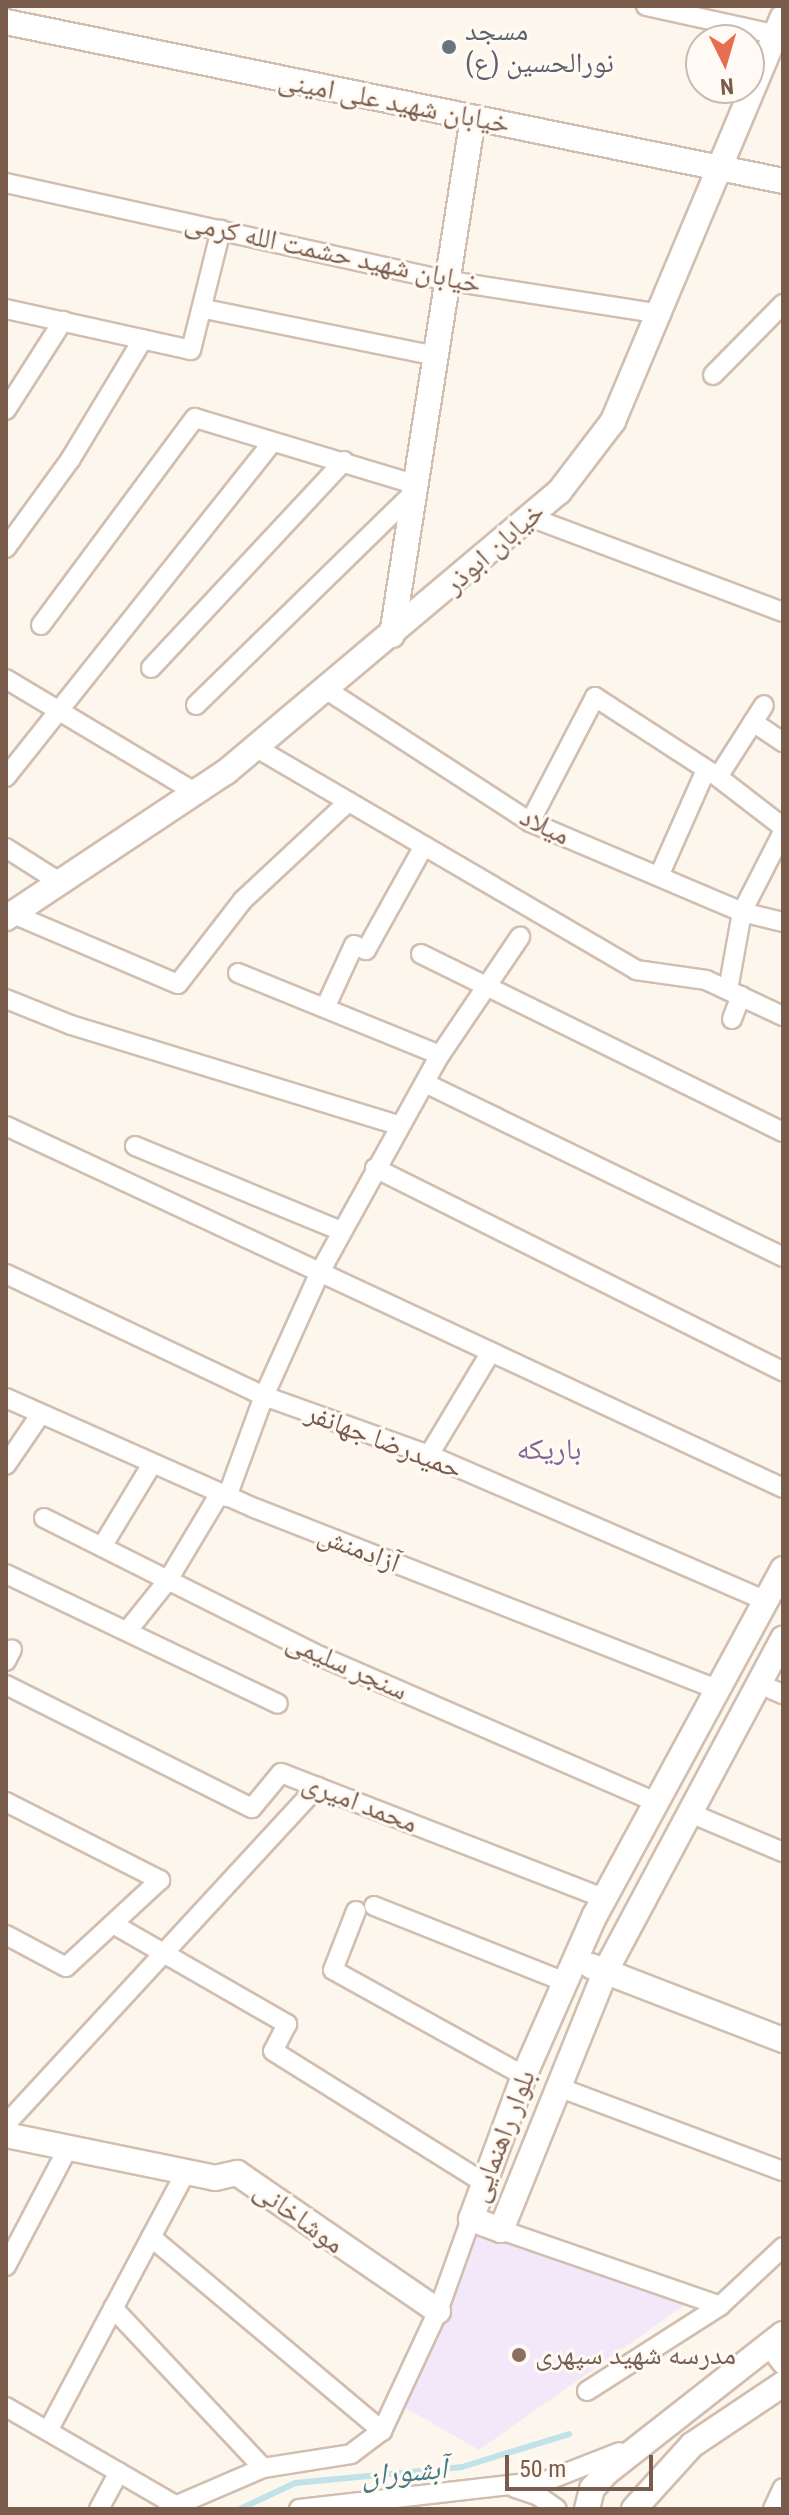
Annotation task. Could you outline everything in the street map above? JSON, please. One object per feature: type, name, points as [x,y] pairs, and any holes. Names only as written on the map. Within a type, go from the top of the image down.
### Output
[{"type":"street","points":[[646,6],[781,30]]},
{"type":"street","name":"خیابان شهید علی امینی","points":[[9,29],[723,165],[783,181]]},
{"type":"street","name":"خیابان ابوذر","points":[[10,916],[195,792],[255,747],[327,690],[559,492],[613,421],[781,30]]},
{"type":"street","points":[[392,635],[432,355],[473,118]]},
{"type":"street","name":"خیابان شهید حشمت الله کرمی","points":[[6,183],[444,280],[661,314]]},
{"type":"street","points":[[6,309],[191,350],[205,309],[221,230]]},
{"type":"street","points":[[713,375],[783,304]]},
{"type":"street","points":[[205,309],[432,355]]},
{"type":"street","points":[[6,410],[63,321]]},
{"type":"street","points":[[6,548],[70,460],[143,339]]},
{"type":"street","points":[[41,625],[195,418],[272,443],[344,461],[413,489]]},
{"type":"street","points":[[6,777],[61,714],[111,640],[272,443]]},
{"type":"street","points":[[151,668],[344,461]]},
{"type":"street","points":[[196,705],[413,489]]},
{"type":"street","points":[[530,517],[783,612]]},
{"type":"street","points":[[6,679],[195,792]]},
{"type":"street","name":"میلاد","points":[[327,690],[530,822],[742,912],[783,922]]},
{"type":"street","points":[[530,822],[595,697],[712,774],[783,830],[742,912],[732,1019]]},
{"type":"street","points":[[659,876],[712,774],[764,705]]},
{"type":"street","points":[[753,722],[783,742]]},
{"type":"street","points":[[255,747],[636,970],[706,980],[783,1016]]},
{"type":"street","points":[[10,916],[178,984],[243,900],[348,802]]},
{"type":"street","points":[[325,1008],[354,945],[366,950],[424,846]]},
{"type":"street","points":[[6,848],[61,883]]},
{"type":"street","points":[[128,1630],[168,1580],[224,1495],[264,1396],[341,1231],[440,1055],[520,937]]},
{"type":"street","points":[[421,954],[783,1132]]},
{"type":"street","points":[[238,973],[440,1055]]},
{"type":"street","points":[[6,999],[71,1025],[399,1125]]},
{"type":"street","points":[[425,1083],[783,1257]]},
{"type":"street","points":[[6,1126],[783,1488]]},
{"type":"street","points":[[135,1146],[341,1231]]},
{"type":"street","points":[[375,1168],[783,1371]]},
{"type":"street","name":"حمیدرضا جهانفر","points":[[6,1274],[264,1396],[429,1455],[766,1601]]},
{"type":"street","points":[[429,1455],[491,1352]]},
{"type":"street","name":"آزادمنش","points":[[6,1398],[224,1495],[717,1689]]},
{"type":"street","points":[[6,1465],[40,1415]]},
{"type":"street","points":[[103,1545],[152,1464]]},
{"type":"street","name":"سنجر سلیمی","points":[[44,1518],[320,1656],[656,1802]]},
{"type":"street","name":"بلوار راهنمایی","points":[[783,1569],[604,1898],[569,1970],[524,2076],[471,2219],[501,2230],[605,1972],[783,1639]]},
{"type":"street","points":[[6,1574],[278,1704]]},
{"type":"street","points":[[759,1684],[783,1694]]},
{"type":"street","name":"محمد امیری","points":[[6,1685],[252,1808],[281,1773],[604,1898]]},
{"type":"street","points":[[6,2124],[166,1955],[317,1787]]},
{"type":"street","points":[[6,1802],[160,1880],[66,1967],[6,1935]]},
{"type":"street","points":[[690,1813],[783,1852]]},
{"type":"street","points":[[524,2076],[333,1970],[365,1908],[569,1970],[605,1972],[783,2040]]},
{"type":"street","points":[[113,1924],[287,2024],[273,2051],[484,2183]]},
{"type":"street","points":[[558,2087],[783,2171]]},
{"type":"street","name":"موشاخانی","points":[[6,2135],[215,2178],[237,2173],[438,2311]]},
{"type":"street","points":[[6,2266],[67,2150]]},
{"type":"street","points":[[48,2431],[186,2171]]},
{"type":"street","points":[[6,2407],[119,2472],[171,2507],[263,2468],[351,2454],[382,2431],[438,2311],[471,2219]]},
{"type":"street","points":[[501,2230],[720,2306]]},
{"type":"street","points":[[151,2237],[382,2431]]},
{"type":"street","points":[[587,2391],[720,2306],[783,2247]]},
{"type":"street","points":[[113,2308],[263,2468]]},
{"type":"street","points":[[587,2509],[599,2480],[654,2434],[778,2348]]},
{"type":"street","points":[[634,2509],[692,2445],[783,2384]]},
{"type":"street","points":[[299,2509],[556,2479],[654,2434]]},
{"type":"street","points":[[99,2509],[119,2472]]},
{"type":"street","points":[[488,2487],[529,2491],[557,2509]]},
{"type":"street","points":[[773,2509],[783,2488]]},
{"type":"shaded area","name":"مدرسه شهید سپهری","points":[[477,2231],[686,2304],[479,2450],[404,2407]]},
{"type":"waterway","name":"آبشوران","points":[[240,2509],[295,2483],[462,2467],[569,2434]]},
{"type":"place","name":"مسجد نورالحسین (ع)","points":[[449,47]]},
{"type":"place","name":"مدرسه شهید سپهری","points":[[519,2355]]},
{"type":"district","name":"باریکه","points":[[549,1449]]}]
